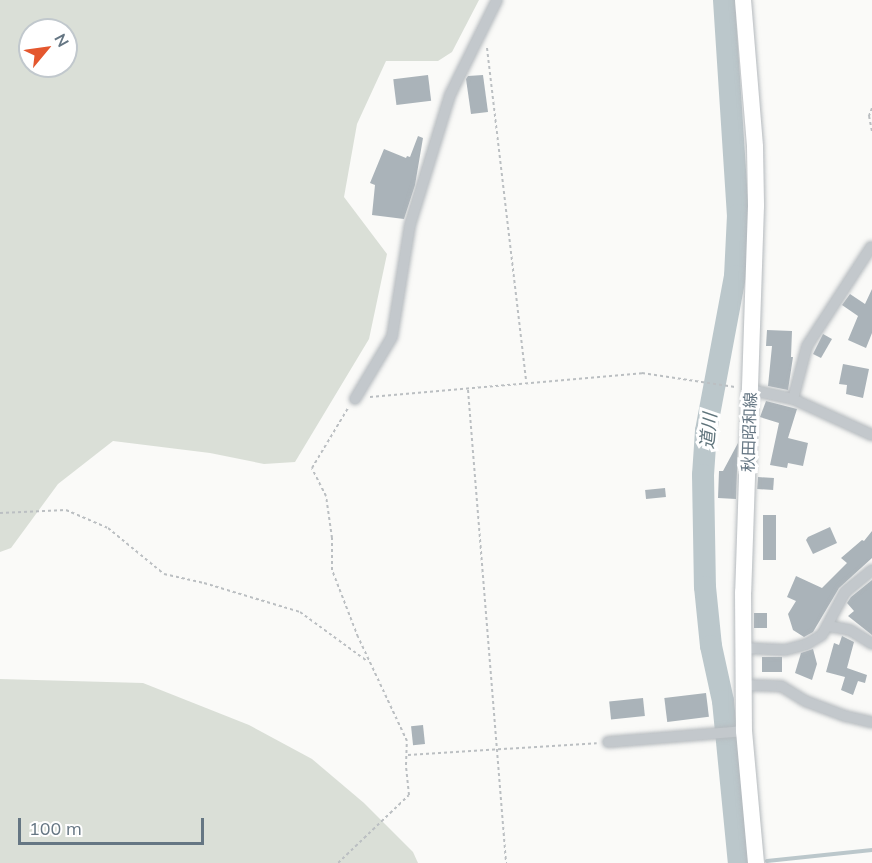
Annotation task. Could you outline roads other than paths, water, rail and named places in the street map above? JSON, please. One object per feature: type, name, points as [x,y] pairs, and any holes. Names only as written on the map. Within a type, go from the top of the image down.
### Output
[{"type":"main road","name":"秋田昭和線","points":[[743,0],[756,206],[743,648],[744,730],[756,863]]},
{"type":"street","points":[[355,399],[392,337],[410,225],[450,94],[497,0]]},
{"type":"street","points":[[793,399],[807,346],[871,247]]},
{"type":"street","points":[[751,390],[793,399],[872,435]]},
{"type":"street","points":[[743,648],[785,650],[807,644],[822,635],[845,592],[872,570]]},
{"type":"street","points":[[828,626],[850,630],[872,643]]},
{"type":"street","points":[[744,685],[781,686],[805,701],[845,716],[872,722]]},
{"type":"street","points":[[608,742],[744,730]]},
{"type":"waterway","name":"道川","points":[[724,0],[738,215],[735,276],[706,431],[703,475],[705,587],[711,646],[723,701],[739,863]]},
{"type":"waterway","points":[[767,861],[872,850]]},
{"type":"waterway","name":"道川","points":[[738,862],[745,862]]}]
